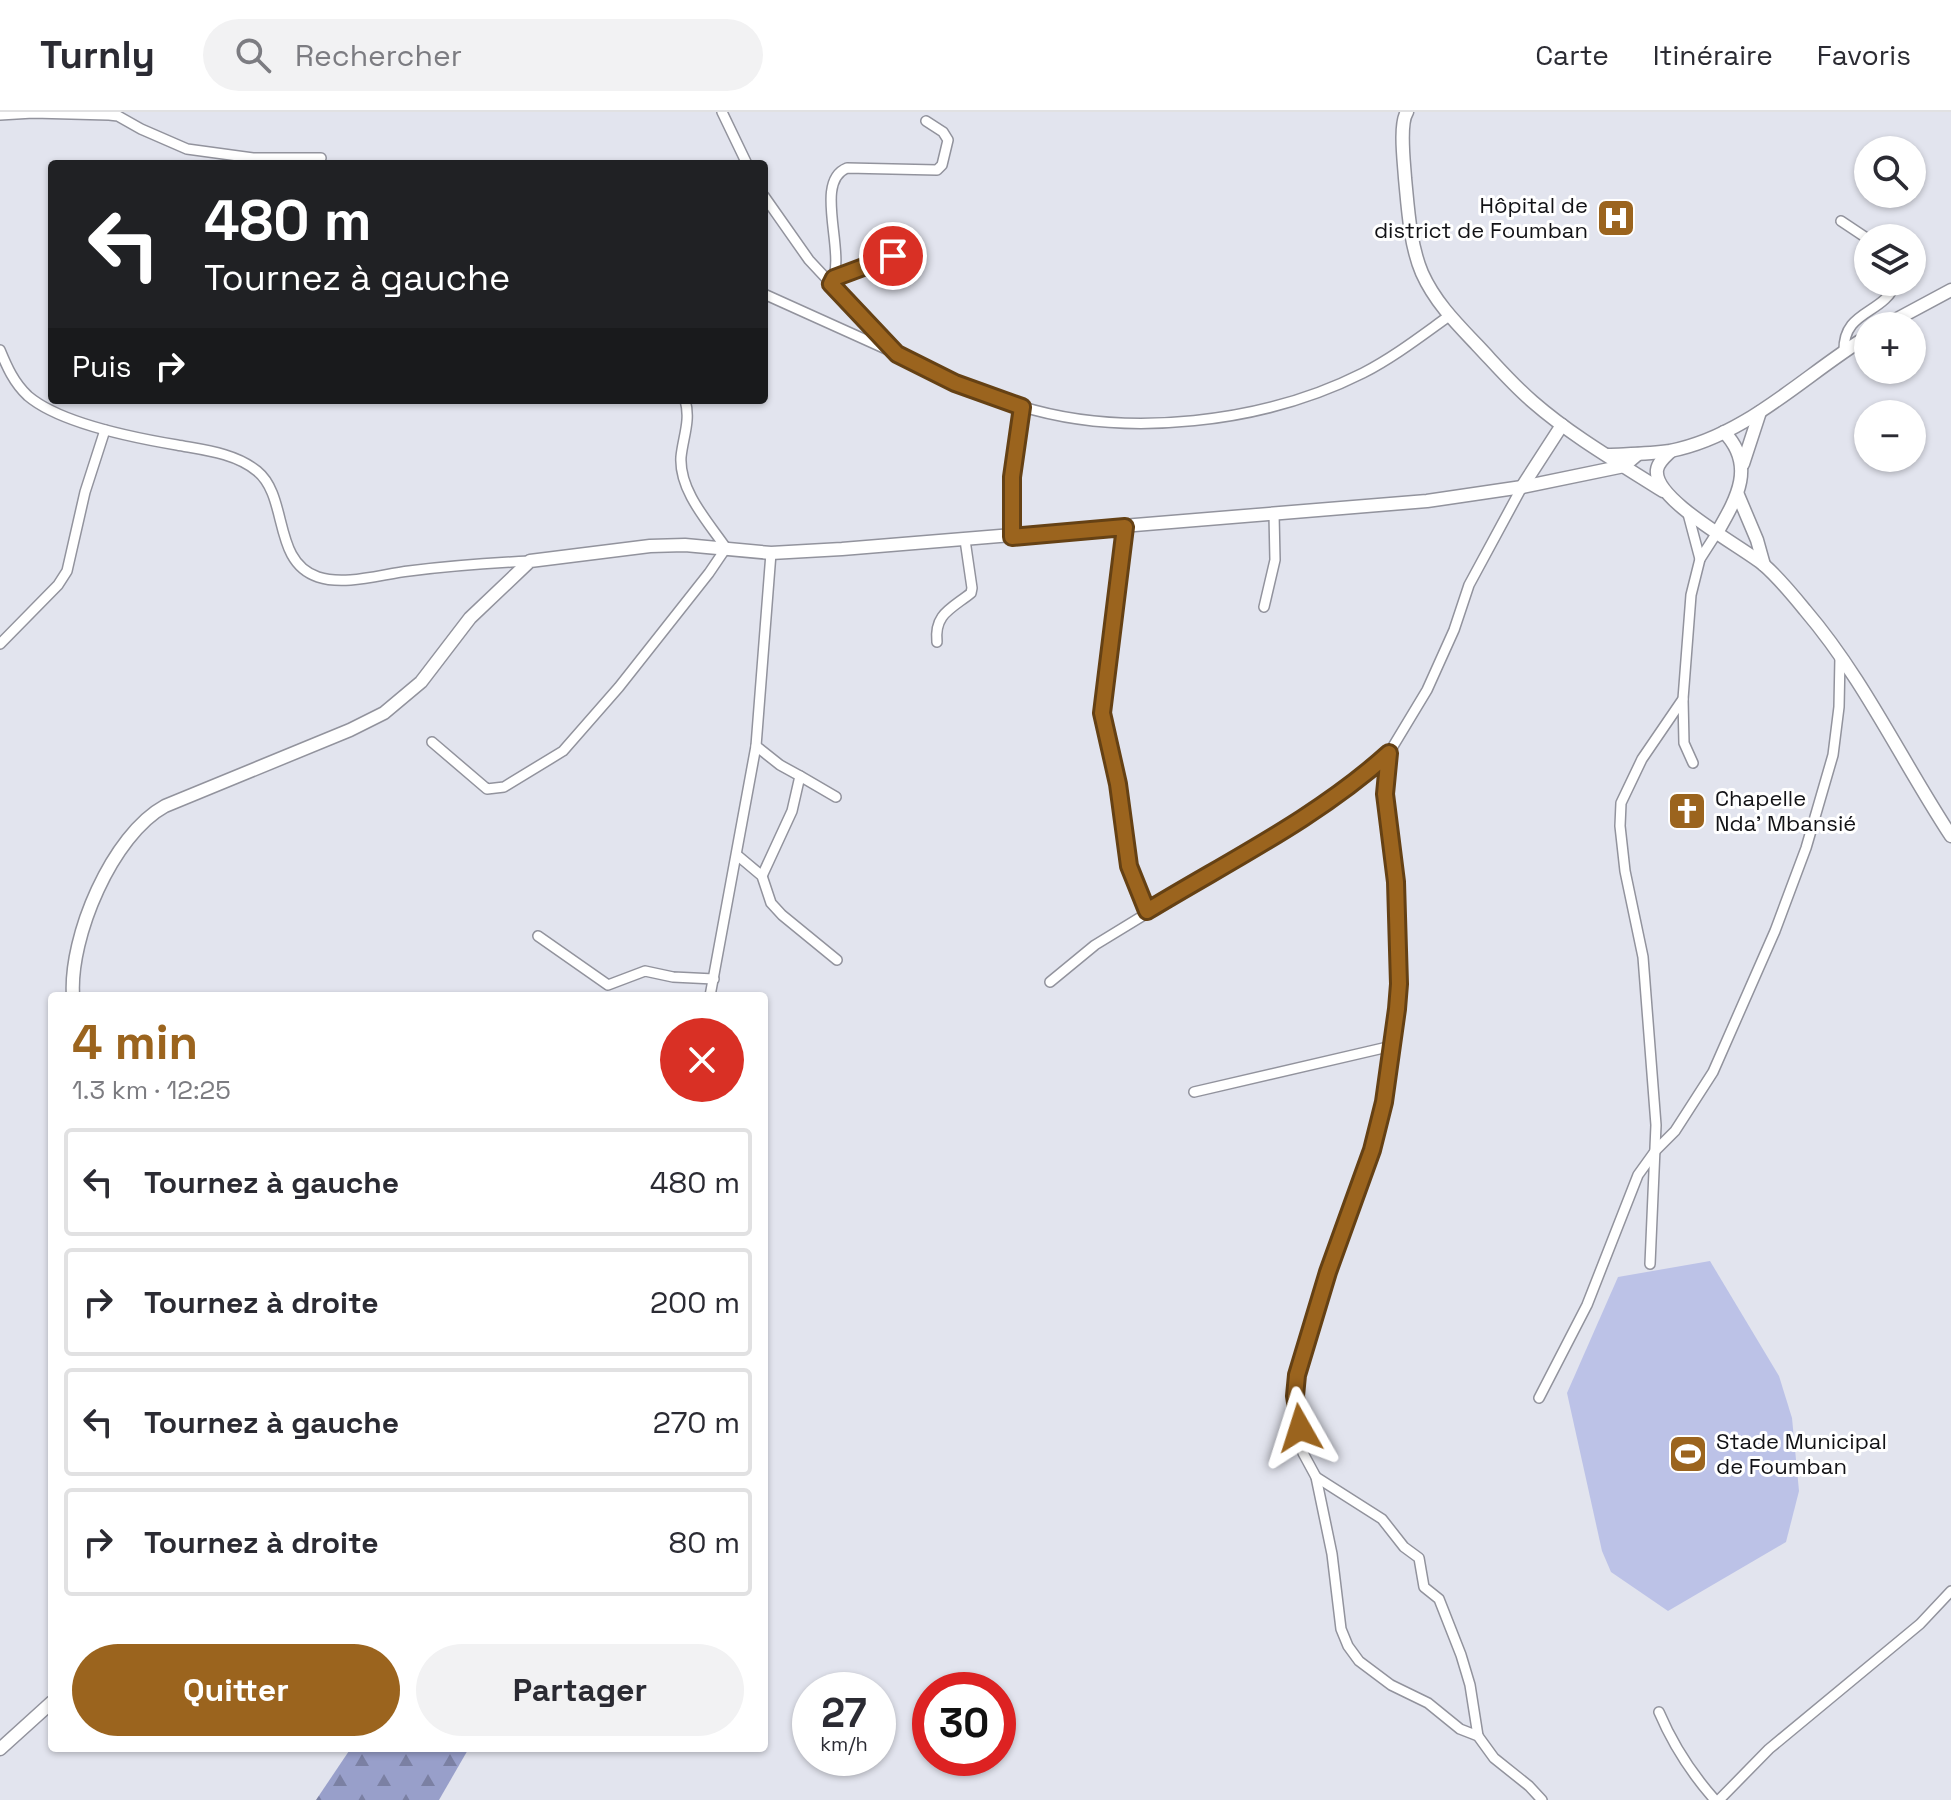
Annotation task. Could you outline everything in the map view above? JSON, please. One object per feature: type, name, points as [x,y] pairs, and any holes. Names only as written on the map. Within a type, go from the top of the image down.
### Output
[{"type":"street","points":[[722,112],[745,160]]},
{"type":"street","points":[[1403,114],[1404,163],[1414,244],[1421,270],[1449,316],[1508,378],[1562,425],[1664,491],[1764,565],[1783,584],[1840,653],[1951,836]]},
{"type":"street","points":[[0,115],[118,116],[187,149],[253,158],[321,158]]},
{"type":"street","points":[[832,281],[837,260],[832,215],[835,178],[847,168],[937,170],[942,165],[948,140],[943,132],[926,121]]},
{"type":"street","points":[[768,202],[809,260],[832,281],[897,354]]},
{"type":"street","points":[[1841,221],[1854,230]]},
{"type":"street","points":[[832,281],[898,252],[904,234]]},
{"type":"street","points":[[1910,312],[1951,290]]},
{"type":"street","points":[[768,296],[955,383],[1022,407],[1088,421],[1114,423],[1228,416],[1282,403],[1361,374],[1449,316]]},
{"type":"street","points":[[1844,351],[1843,337],[1848,326],[1888,296]]},
{"type":"street","points":[[1608,455],[1671,451],[1724,432],[1760,412],[1854,345]]},
{"type":"street","points":[[0,350],[15,381],[30,397],[56,412],[105,430],[217,452],[259,472],[273,499],[296,561],[316,577],[341,580],[650,546],[685,545],[771,553],[1012,537],[1427,501],[1522,487],[1624,466],[1638,454]]},
{"type":"street","points":[[686,404],[688,420],[681,462],[685,481],[695,502],[726,548]]},
{"type":"street","points":[[1012,537],[1012,477],[1022,407]]},
{"type":"street","points":[[1693,763],[1684,743],[1683,699],[1689,610],[1700,559],[1738,495],[1742,467],[1760,412]]},
{"type":"street","points":[[1050,982],[1095,945],[1280,832],[1350,785],[1389,753],[1427,690],[1454,630],[1469,585],[1522,487],[1562,425]]},
{"type":"street","points":[[0,644],[58,585],[67,571],[85,492],[105,430]]},
{"type":"street","points":[[1724,432],[1733,441],[1742,467]]},
{"type":"street","points":[[1664,491],[1657,470],[1671,451]]},
{"type":"street","points":[[1738,495],[1764,565]]},
{"type":"street","points":[[1687,510],[1700,559]]},
{"type":"street","points":[[1264,607],[1275,560],[1274,514]]},
{"type":"street","points":[[1125,527],[1102,713],[1118,784],[1129,866],[1147,911]]},
{"type":"street","points":[[937,642],[939,621],[971,593],[965,540]]},
{"type":"street","points":[[432,742],[487,789],[504,787],[563,751],[587,725],[726,548]]},
{"type":"street","points":[[711,992],[756,746],[771,553]]},
{"type":"street","points":[[73,992],[76,954],[93,904],[132,831],[165,806],[384,713],[421,682],[463,626],[530,561]]},
{"type":"street","points":[[1539,1398],[1577,1329],[1638,1175],[1675,1131],[1713,1072],[1775,931],[1806,848],[1833,755],[1839,707],[1840,653]]},
{"type":"street","points":[[1650,1264],[1656,1150],[1643,957],[1625,871],[1621,803],[1648,749],[1683,699]]},
{"type":"street","points":[[756,746],[780,765],[836,797]]},
{"type":"street","points":[[1389,753],[1385,794],[1396,882],[1399,984],[1384,1102],[1372,1150],[1328,1272],[1297,1375],[1295,1396],[1303,1453],[1316,1477],[1340,1602],[1341,1629],[1348,1646],[1359,1661],[1391,1685],[1428,1703],[1460,1729],[1478,1736]]},
{"type":"street","points":[[762,876],[792,811],[800,776]]},
{"type":"street","points":[[737,855],[762,876],[771,903],[837,960]]},
{"type":"street","points":[[538,936],[608,985],[645,971],[673,977],[714,979]]},
{"type":"street","points":[[1194,1092],[1392,1046]]},
{"type":"street","points":[[1316,1477],[1382,1519],[1404,1547],[1419,1558],[1424,1587],[1439,1599],[1461,1655],[1470,1685],[1478,1736],[1494,1758],[1542,1800]]},
{"type":"street","points":[[1659,1712],[1671,1740],[1696,1778],[1717,1800],[1769,1749],[1920,1624],[1951,1591]]},
{"type":"street","points":[[0,1749],[48,1706]]},
{"type":"green space","points":[[348,1752],[467,1752],[439,1800],[316,1800]]},
{"type":"shaded area","name":"Stade Municipal de Foumban","points":[[1710,1261],[1779,1376],[1792,1418],[1799,1491],[1786,1542],[1668,1611],[1611,1572],[1602,1551],[1567,1393],[1618,1277]]},
{"type":"place","name":"Hôpital de district de Foumban","points":[[1616,218]]},
{"type":"place","name":"Chapelle Nda' Mbansié","points":[[1687,811]]},
{"type":"place","name":"Stade Municipal de Foumban","points":[[1688,1454]]},
{"type":"route","points":[[893,256],[834,278],[831,284],[897,354],[955,383],[1022,407],[1012,477],[1012,537],[1125,527],[1102,713],[1118,784],[1129,866],[1147,911],[1280,832],[1350,785],[1389,753],[1385,794],[1396,882],[1397,1009],[1384,1102],[1372,1150],[1301,1356],[1295,1396],[1300,1428]]}]
